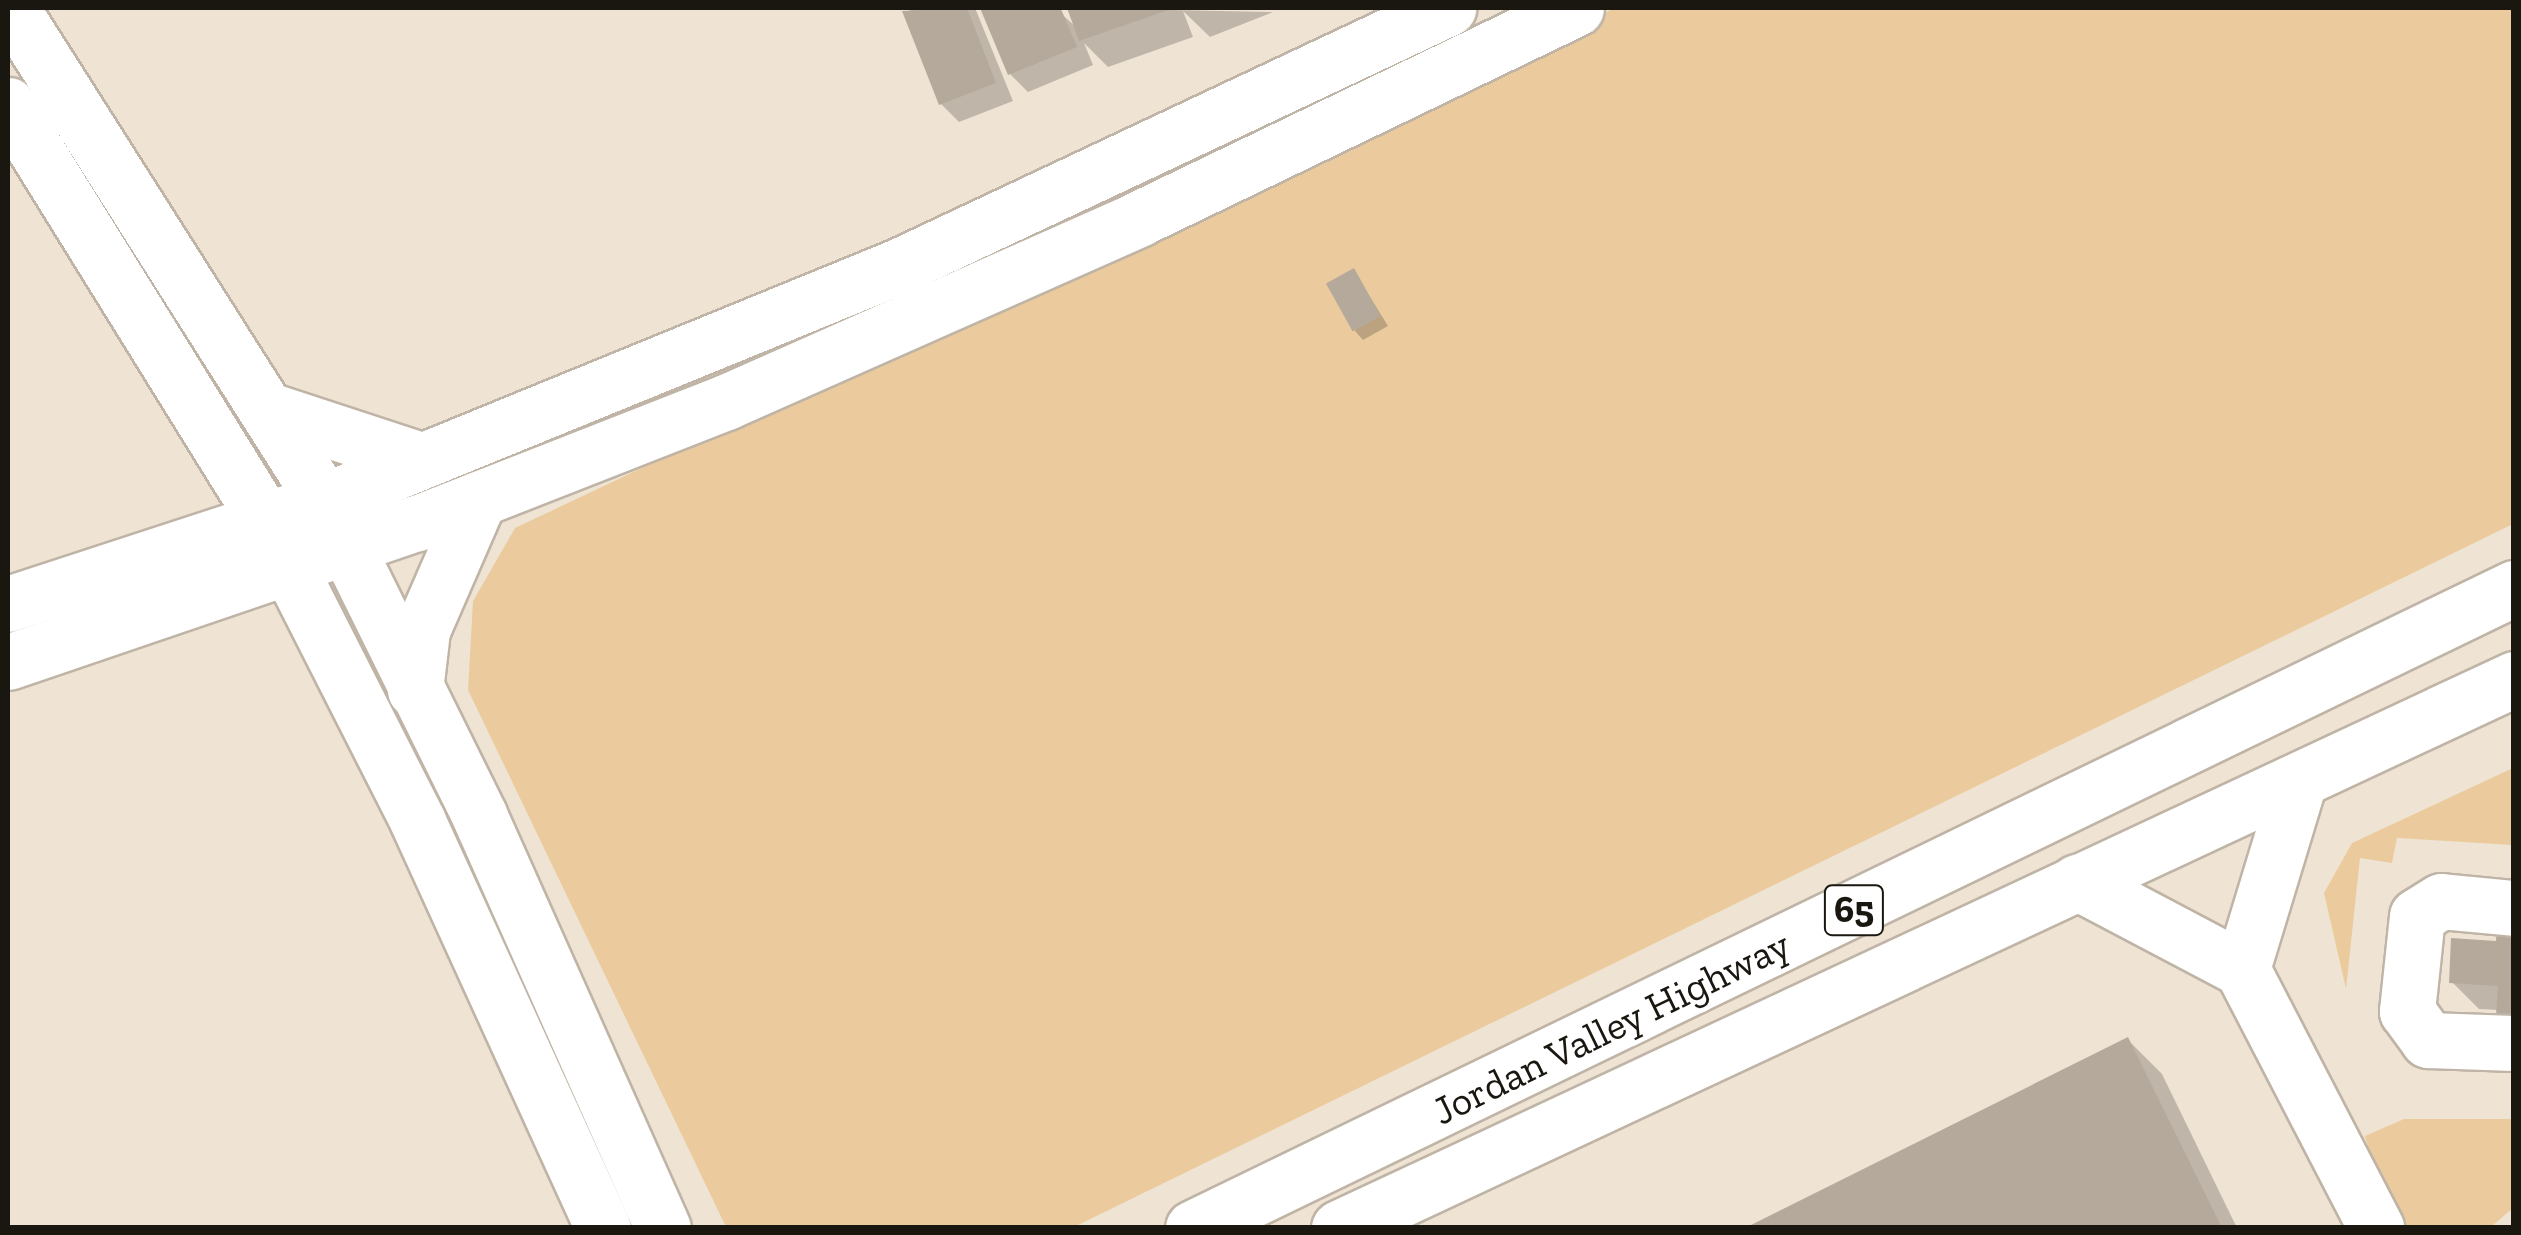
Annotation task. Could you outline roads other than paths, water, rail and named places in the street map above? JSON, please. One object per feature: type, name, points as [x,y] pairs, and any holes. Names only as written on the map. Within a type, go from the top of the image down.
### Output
[{"type":"main road","points":[[12,8],[271,411],[334,525],[416,690],[664,1228]]},
{"type":"main road","points":[[334,525],[421,460],[899,266],[1448,8]]},
{"type":"main road","points":[[8,604],[334,525],[479,499],[945,306],[1576,8]]},
{"type":"main road","points":[[8,105],[275,542],[418,822],[603,1228]]},
{"type":"main road","points":[[271,411],[421,460]]},
{"type":"main road","points":[[416,690],[422,630],[479,499]]},
{"type":"main road","points":[[8,662],[275,542]]},
{"type":"main road","name":"Jordan Valley Highway","points":[[1193,1228],[2514,588]]},
{"type":"main road","name":"Jordan Valley Highway","points":[[1339,1228],[2076,882],[2298,785],[2514,680]]},
{"type":"main road","points":[[2242,970],[2298,785]]},
{"type":"main road","points":[[2076,882],[2242,970],[2376,1228]]},
{"type":"main road","points":[[2514,908],[2441,902],[2416,916],[2407,1011],[2428,1040],[2514,1042]]}]
